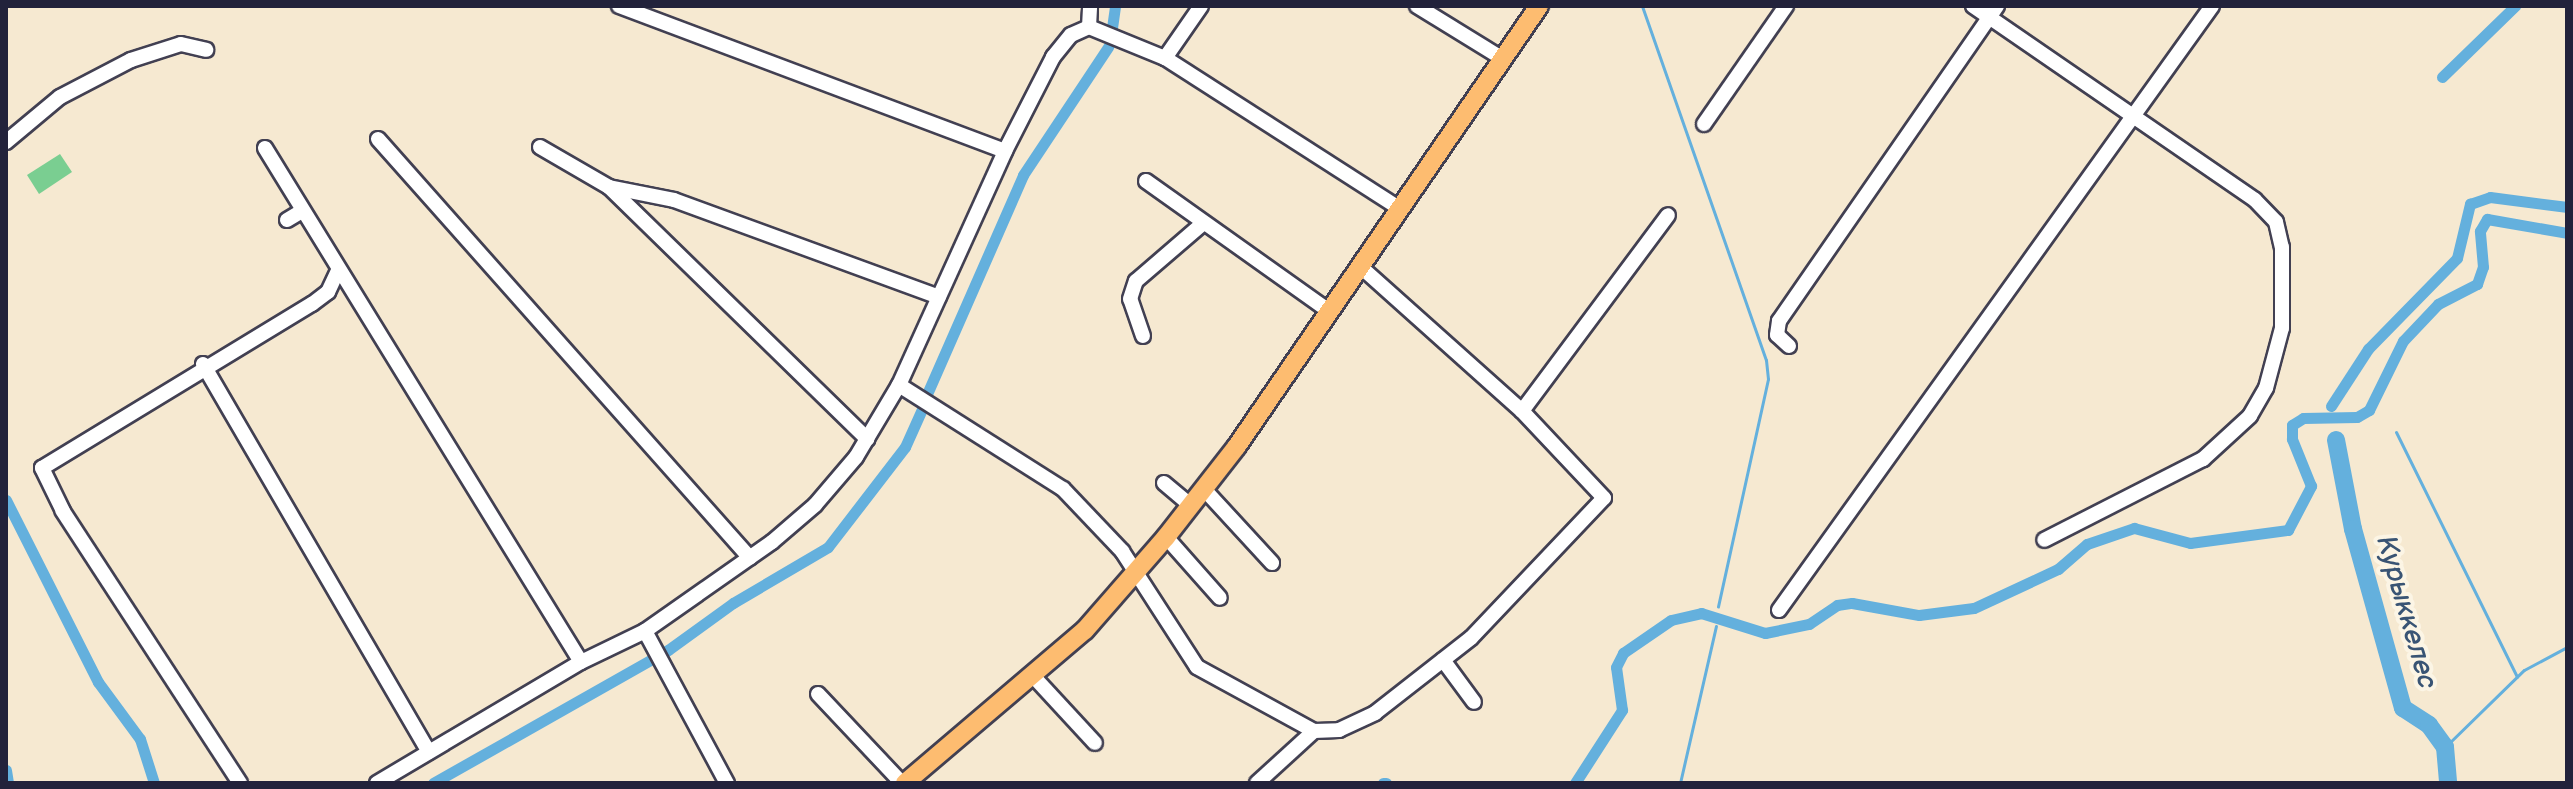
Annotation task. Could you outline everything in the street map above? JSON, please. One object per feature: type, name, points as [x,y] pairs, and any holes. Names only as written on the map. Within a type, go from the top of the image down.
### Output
[{"type":"main road","points":[[903,783],[1085,630],[1166,537],[1329,311],[1539,6]]},
{"type":"street","points":[[619,6],[1005,151]]},
{"type":"street","points":[[1089,27],[1090,6]]},
{"type":"street","points":[[1165,58],[1201,6]]},
{"type":"street","points":[[1417,6],[1503,59]]},
{"type":"street","points":[[1704,124],[1786,6]]},
{"type":"street","points":[[1973,6],[1993,12],[2270,213],[2283,259],[2282,328],[2266,388],[2229,438],[2203,459],[2044,540]]},
{"type":"street","points":[[1779,610],[2212,6]]},
{"type":"street","points":[[1789,346],[1777,335],[1779,321],[1993,12]]},
{"type":"street","points":[[377,783],[581,662],[645,631],[750,558],[815,505],[867,439],[899,385],[1005,151],[1061,43],[1089,27]]},
{"type":"street","points":[[1089,27],[1165,58],[1399,208]]},
{"type":"street","points":[[6,142],[60,97],[131,60],[181,44],[206,50]]},
{"type":"street","points":[[378,139],[750,558]]},
{"type":"street","points":[[540,147],[609,187],[867,439]]},
{"type":"street","points":[[265,148],[581,662]]},
{"type":"street","points":[[1146,181],[1201,225],[1329,311]]},
{"type":"street","points":[[609,187],[674,200],[939,297]]},
{"type":"street","points":[[287,220],[302,211]]},
{"type":"street","points":[[1522,411],[1668,215]]},
{"type":"street","points":[[1143,336],[1130,299],[1136,281],[1201,225]]},
{"type":"street","points":[[899,385],[1047,475],[1110,537],[1197,667],[1314,731],[1339,730],[1375,713],[1482,627],[1603,501],[1601,490],[1522,411],[1360,266]]},
{"type":"street","points":[[240,783],[63,511],[42,468],[328,292],[338,271]]},
{"type":"street","points":[[204,367],[429,752]]},
{"type":"street","points":[[1164,483],[1190,505]]},
{"type":"street","points":[[1203,488],[1272,563]]},
{"type":"street","points":[[1166,537],[1220,598]]},
{"type":"street","points":[[645,631],[727,783]]},
{"type":"street","points":[[1443,660],[1474,702]]},
{"type":"street","points":[[1033,676],[1095,743]]},
{"type":"street","points":[[818,694],[903,783]]},
{"type":"street","points":[[1257,783],[1314,731]]},
{"type":"green space","points":[[60,154],[72,172],[39,194],[27,175]]},
{"type":"waterway","points":[[1111,35],[1115,6]]},
{"type":"waterway","points":[[1642,6],[1766,360],[1768,379],[1718,607]]},
{"type":"waterway","points":[[2442,77],[2515,6]]},
{"type":"waterway","points":[[927,394],[1023,175],[1108,47]]},
{"type":"waterway","points":[[2331,406],[2368,349],[2457,258],[2470,204],[2490,197],[2567,207]]},
{"type":"waterway","points":[[1575,783],[1622,710],[1616,667],[1623,653],[1671,620],[1701,613],[1765,633],[1809,624],[1837,605],[1852,603],[1919,615],[1974,608],[2058,569],[2087,544],[2134,528],[2190,543],[2288,530],[2311,486],[2292,439],[2292,425],[2303,418],[2357,417],[2369,410],[2403,341],[2438,304],[2477,284],[2483,267],[2480,231],[2487,219],[2567,233]]},
{"type":"waterway","points":[[433,783],[668,650],[733,603],[828,547],[905,447],[922,409]]},
{"type":"waterway","points":[[2396,432],[2517,677]]},
{"type":"waterway","name":"Курыккелес","points":[[2336,440],[2353,529],[2403,708],[2429,725],[2445,747],[2448,783]]},
{"type":"waterway","points":[[6,500],[98,682],[140,739],[154,783]]},
{"type":"waterway","points":[[1680,783],[1716,626]]},
{"type":"waterway","points":[[2445,747],[2524,670],[2567,647]]},
{"type":"waterway","points":[[6,770],[8,783]]}]
